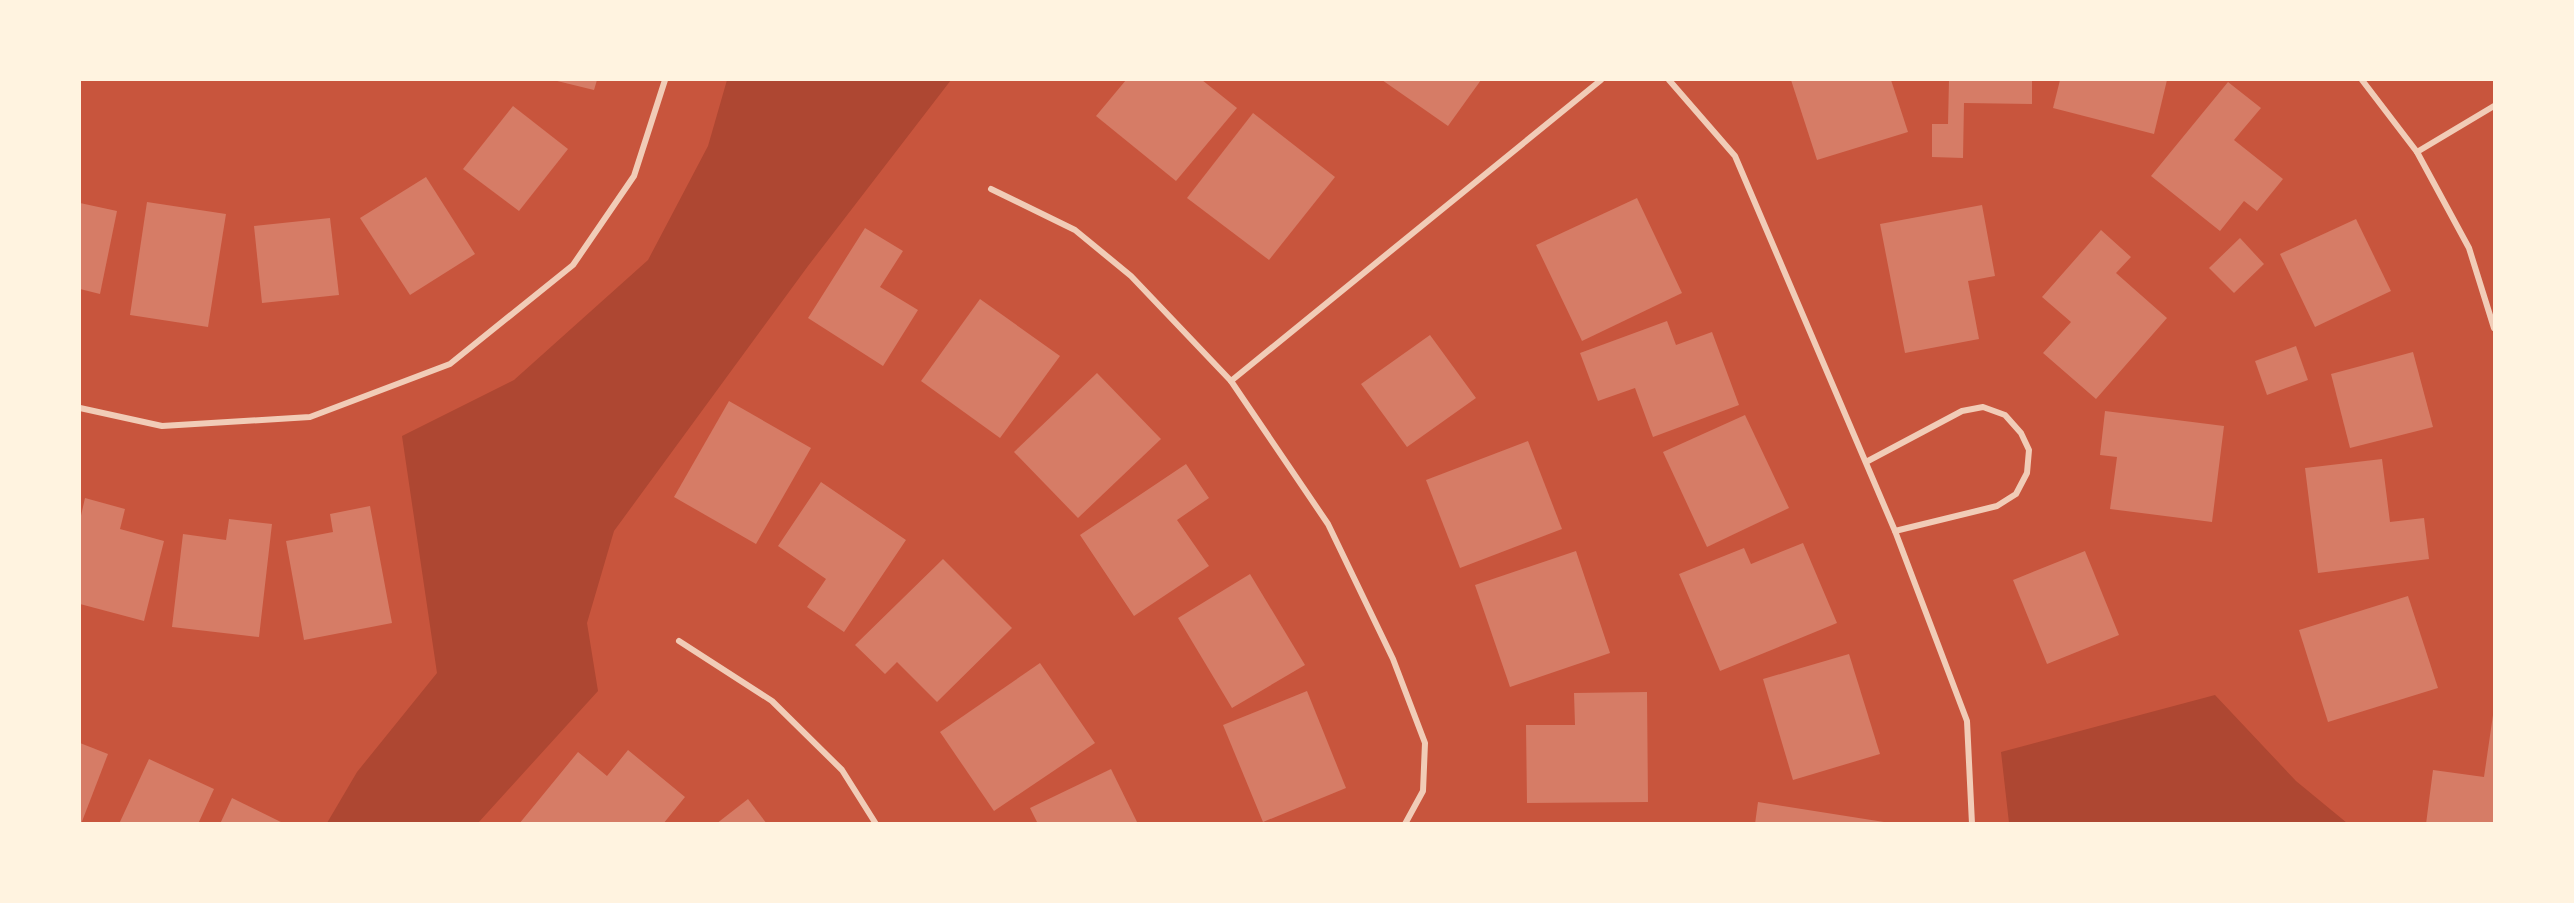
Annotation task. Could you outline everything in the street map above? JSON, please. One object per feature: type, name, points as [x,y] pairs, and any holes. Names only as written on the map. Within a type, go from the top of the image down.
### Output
[{"type":"street","points":[[80,408],[162,426],[310,417],[450,364],[573,265],[634,176],[665,80]]},
{"type":"street","points":[[1231,381],[1601,80]]},
{"type":"street","points":[[1669,80],[1736,156],[1895,531],[1967,721],[1972,824]]},
{"type":"street","points":[[2362,80],[2417,152],[2469,248],[2494,328]]},
{"type":"street","points":[[2417,152],[2494,106]]},
{"type":"street","points":[[991,189],[1075,230],[1131,276],[1231,381],[1328,524],[1393,660],[1425,743],[1423,791],[1405,824]]},
{"type":"street","points":[[1866,462],[1962,411],[1983,407],[2005,415],[2021,433],[2029,450],[2026,473],[2016,494],[1997,506],[1895,531]]},
{"type":"street","points":[[679,641],[772,701],[842,770],[876,824]]},
{"type":"shaded area","points":[[727,80],[951,80],[808,266],[614,531],[587,623],[598,691],[478,823],[327,823],[357,772],[437,673],[402,436],[514,380],[648,260],[708,146]]},
{"type":"shaded area","points":[[2215,695],[2296,781],[2347,823],[2009,823],[2001,752]]},
{"type":"building","points":[[553,80],[597,80],[594,90]]},
{"type":"building","points":[[1126,80],[1202,80],[1237,108],[1176,181],[1096,116]]},
{"type":"building","points":[[1382,80],[1481,80],[1448,126]]},
{"type":"building","points":[[1791,80],[1891,80],[1908,132],[1817,160]]},
{"type":"building","points":[[1949,80],[2032,80],[2032,104],[1964,103],[1963,158],[1932,157],[1932,124],[1948,124]]},
{"type":"building","points":[[2060,80],[2167,80],[2154,134],[2053,108]]},
{"type":"building","points":[[2228,82],[2261,108],[2234,140],[2283,179],[2257,211],[2244,201],[2220,231],[2151,176]]},
{"type":"building","points":[[513,106],[568,149],[519,211],[463,169]]},
{"type":"building","points":[[1253,113],[1335,177],[1269,260],[1187,198]]},
{"type":"building","points":[[426,177],[475,254],[410,295],[360,218]]},
{"type":"building","points":[[1637,198],[1682,293],[1582,341],[1536,245]]},
{"type":"building","points":[[147,202],[226,214],[208,327],[130,315]]},
{"type":"building","points":[[80,203],[117,211],[100,294],[80,289]]},
{"type":"building","points":[[1982,205],[1995,276],[1968,281],[1979,339],[1905,353],[1880,224]]},
{"type":"building","points":[[330,218],[339,295],[262,303],[254,226]]},
{"type":"building","points":[[2356,219],[2391,291],[2315,327],[2280,254]]},
{"type":"building","points":[[865,228],[903,251],[880,287],[918,310],[883,366],[808,318]]},
{"type":"building","points":[[2101,230],[2131,257],[2116,273],[2167,318],[2096,399],[2043,353],[2071,322],[2042,297]]},
{"type":"building","points":[[2240,238],[2264,264],[2234,293],[2209,268]]},
{"type":"building","points":[[980,299],[1060,356],[1000,438],[921,381]]},
{"type":"building","points":[[1667,321],[1676,345],[1712,332],[1739,405],[1653,437],[1635,388],[1598,401],[1580,353]]},
{"type":"building","points":[[1430,335],[1476,398],[1407,447],[1361,384]]},
{"type":"building","points":[[2296,346],[2308,380],[2267,395],[2255,361]]},
{"type":"building","points":[[2413,352],[2433,427],[2350,448],[2331,374]]},
{"type":"building","points":[[1097,373],[1161,439],[1078,518],[1014,452]]},
{"type":"building","points":[[729,401],[811,448],[756,544],[674,497]]},
{"type":"building","points":[[2105,411],[2224,426],[2212,522],[2110,509],[2117,457],[2100,455]]},
{"type":"building","points":[[1745,415],[1789,508],[1707,547],[1663,452]]},
{"type":"building","points":[[1528,441],[1562,529],[1460,568],[1426,480]]},
{"type":"building","points":[[2382,459],[2390,522],[2424,518],[2429,559],[2318,573],[2305,468]]},
{"type":"building","points":[[1186,464],[1209,498],[1177,520],[1209,566],[1134,616],[1080,535]]},
{"type":"building","points":[[821,482],[906,540],[844,632],[807,607],[826,579],[778,546]]},
{"type":"building","points":[[85,498],[125,509],[120,529],[164,541],[144,621],[80,604],[80,520]]},
{"type":"building","points":[[370,506],[392,623],[304,640],[286,541],[333,532],[330,514]]},
{"type":"building","points":[[229,519],[272,524],[259,637],[172,627],[183,534],[226,540]]},
{"type":"building","points":[[1803,543],[1837,623],[1720,671],[1679,574],[1744,548],[1751,564]]},
{"type":"building","points":[[1576,551],[1610,653],[1510,687],[1475,585]]},
{"type":"building","points":[[2085,551],[2119,635],[2047,664],[2013,580]]},
{"type":"building","points":[[943,559],[1012,628],[937,702],[897,662],[885,674],[855,645]]},
{"type":"building","points":[[1250,574],[1305,665],[1232,708],[1178,618]]},
{"type":"building","points":[[2408,596],[2438,688],[2328,722],[2299,630]]},
{"type":"building","points":[[1849,654],[1880,754],[1793,780],[1763,679]]},
{"type":"building","points":[[1040,663],[1095,743],[994,811],[940,732]]},
{"type":"building","points":[[1307,691],[1346,788],[1263,822],[1223,725]]},
{"type":"building","points":[[1647,692],[1648,802],[1527,803],[1526,725],[1575,725],[1574,693]]},
{"type":"building","points":[[2493,715],[2494,824],[2426,824],[2433,770],[2484,777]]},
{"type":"building","points":[[80,743],[108,754],[81,824],[80,824]]},
{"type":"building","points":[[628,750],[685,797],[663,824],[519,824],[578,752],[607,776]]},
{"type":"building","points":[[149,759],[214,789],[198,824],[119,824]]},
{"type":"building","points":[[1111,769],[1138,824],[1038,824],[1030,808]]},
{"type":"building","points":[[232,798],[285,824],[220,824]]},
{"type":"building","points":[[748,799],[767,824],[716,824]]},
{"type":"building","points":[[1758,802],[1884,822],[1884,824],[1755,824]]}]
